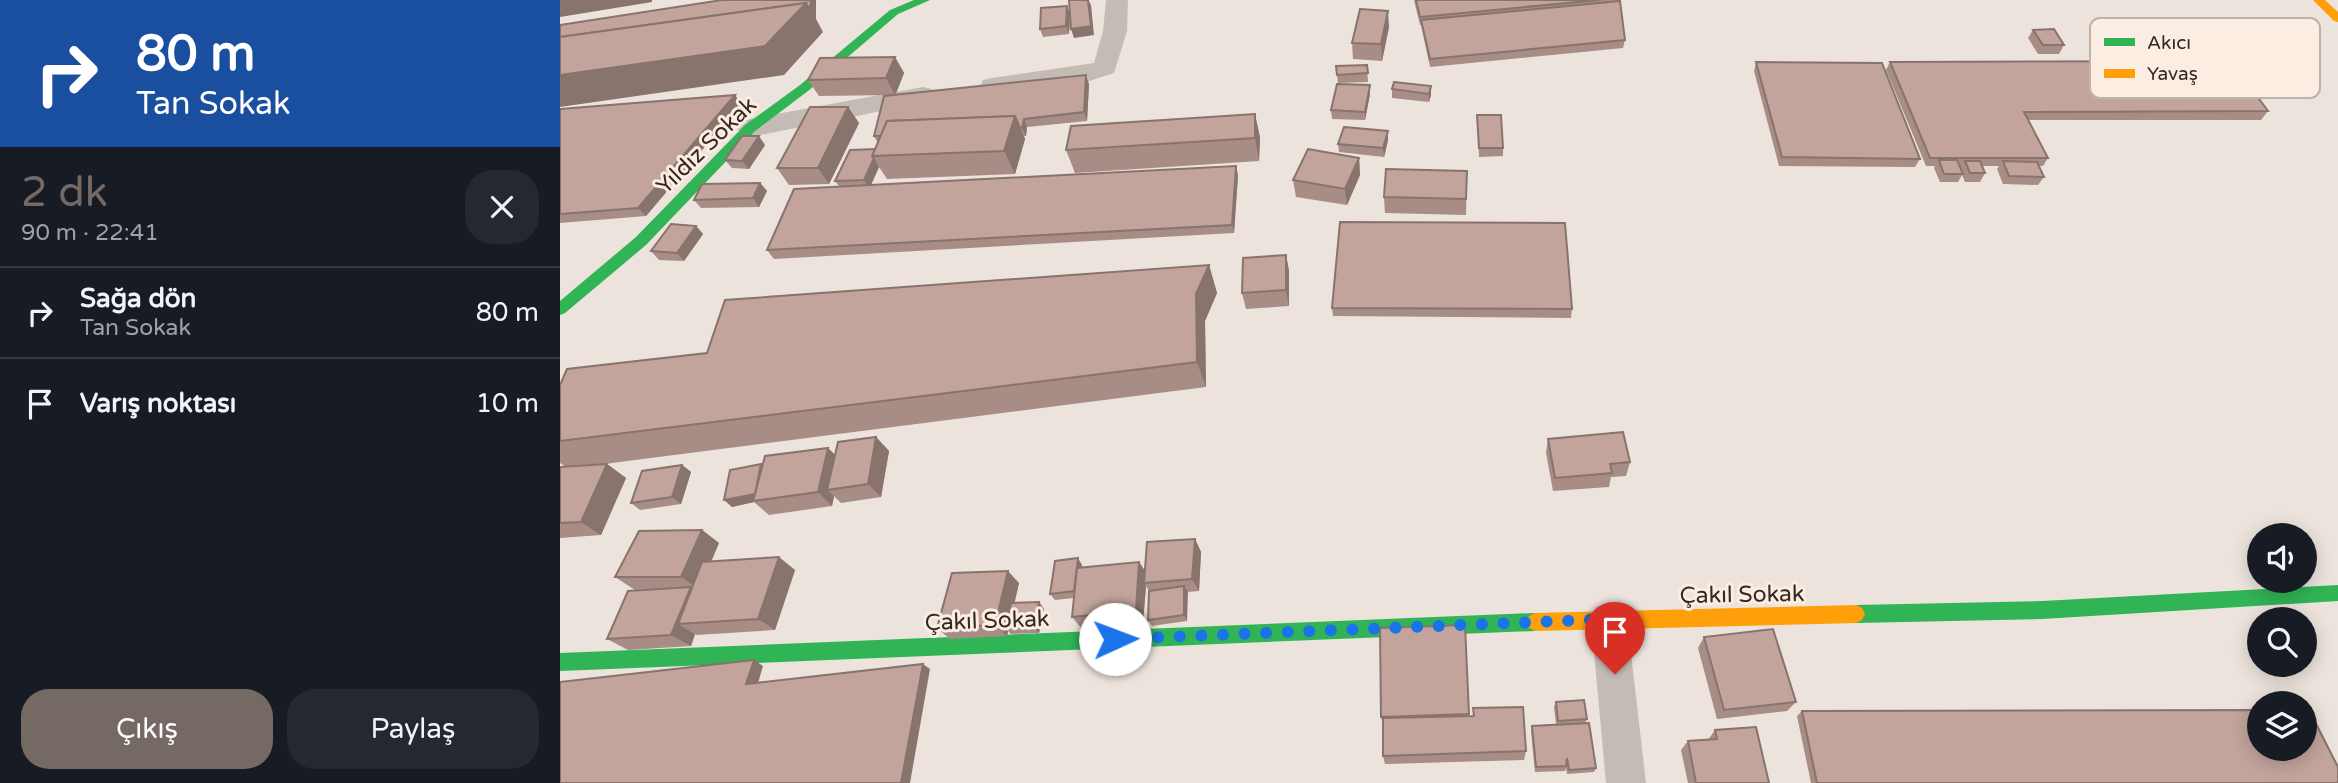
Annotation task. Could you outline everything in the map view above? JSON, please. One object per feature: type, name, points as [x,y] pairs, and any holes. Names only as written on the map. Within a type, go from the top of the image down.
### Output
[{"type":"street","name":"Yıldız Sokak","points":[[560,309],[641,241],[750,128],[804,88],[894,12],[924,0]]},
{"type":"street","points":[[750,128],[958,90],[1086,74],[1105,68],[1115,32],[1117,0]]},
{"type":"street","points":[[2319,0],[2338,19]]},
{"type":"street","name":"Çakıl Sokak","points":[[560,662],[796,649],[1301,633],[1609,619],[2042,610],[2338,593]]},
{"type":"street","points":[[1609,619],[1626,783]]},
{"type":"building","points":[[722,0],[811,0],[810,10],[806,3],[560,37],[560,25]]},
{"type":"building","points":[[1069,0],[1088,0],[1091,26],[1071,29]]},
{"type":"building","points":[[1416,0],[1599,0],[1420,17]]},
{"type":"building","points":[[1620,1],[1625,40],[1430,59],[1421,20]]},
{"type":"building","points":[[806,3],[765,46],[560,75],[560,37]]},
{"type":"building","points":[[1067,6],[1066,26],[1040,29],[1041,8]]},
{"type":"building","points":[[1360,9],[1388,11],[1381,44],[1352,43]]},
{"type":"building","points":[[2054,29],[2064,45],[2043,45],[2033,30]]},
{"type":"building","points":[[895,57],[886,78],[808,80],[820,58]]},
{"type":"building","points":[[2090,61],[2090,98],[2258,98],[2268,111],[2024,112],[2048,158],[1930,158],[1890,62]]},
{"type":"building","points":[[1756,62],[1882,63],[1920,159],[1782,157]]},
{"type":"building","points":[[1367,65],[1368,73],[1337,75],[1336,66]]},
{"type":"building","points":[[1086,75],[1084,112],[1024,119],[1022,128],[1015,116],[887,121],[881,136],[874,136],[884,96]]},
{"type":"building","points":[[1394,82],[1431,86],[1429,94],[1392,89]]},
{"type":"building","points":[[1337,84],[1370,85],[1365,112],[1331,110]]},
{"type":"building","points":[[735,95],[638,208],[560,214],[560,109]]},
{"type":"building","points":[[810,107],[848,107],[818,168],[777,168]]},
{"type":"building","points":[[1255,114],[1255,138],[1066,150],[1071,126]]},
{"type":"building","points":[[1477,115],[1501,115],[1503,148],[1479,148]]},
{"type":"building","points":[[1015,116],[1004,151],[872,156],[887,121]]},
{"type":"building","points":[[1344,127],[1388,131],[1383,148],[1338,144]]},
{"type":"building","points":[[742,136],[759,136],[742,161],[725,160]]},
{"type":"building","points":[[875,149],[864,180],[835,181],[850,150]]},
{"type":"building","points":[[1308,149],[1359,158],[1345,189],[1293,180]]},
{"type":"building","points":[[1939,160],[1957,160],[1963,174],[1944,174]]},
{"type":"building","points":[[1965,161],[1980,161],[1985,173],[1970,173]]},
{"type":"building","points":[[2003,161],[2037,162],[2044,177],[2009,176]]},
{"type":"building","points":[[1236,166],[1232,225],[767,250],[794,189]]},
{"type":"building","points":[[1386,169],[1467,171],[1466,199],[1384,197]]},
{"type":"building","points":[[760,183],[753,198],[694,200],[702,184]]},
{"type":"building","points":[[1340,222],[1565,223],[1572,309],[1332,308]]},
{"type":"building","points":[[671,224],[696,226],[677,253],[651,251]]},
{"type":"building","points":[[1286,255],[1286,290],[1242,293],[1243,258]]},
{"type":"building","points":[[1209,265],[1196,294],[1197,362],[560,441],[560,385],[567,369],[707,353],[725,300]]},
{"type":"building","points":[[1623,432],[1630,462],[1610,464],[1612,473],[1555,478],[1548,439]]},
{"type":"building","points":[[876,437],[868,484],[827,490],[838,442]]},
{"type":"building","points":[[828,448],[818,492],[753,501],[765,456]]},
{"type":"building","points":[[607,464],[581,522],[560,523],[560,467]]},
{"type":"building","points":[[761,464],[755,494],[724,500],[730,470]]},
{"type":"building","points":[[682,465],[672,497],[631,503],[642,471]]},
{"type":"building","points":[[702,530],[681,577],[615,577],[639,531]]},
{"type":"building","points":[[1195,539],[1192,579],[1144,583],[1147,542]]},
{"type":"building","points":[[779,557],[758,619],[678,624],[702,562]]},
{"type":"building","points":[[1078,558],[1074,591],[1050,594],[1055,561]]},
{"type":"building","points":[[1139,562],[1136,610],[1072,617],[1077,568]]},
{"type":"building","points":[[1008,571],[995,625],[937,628],[952,573]]},
{"type":"building","points":[[1184,586],[1184,615],[1148,620],[1149,591]]},
{"type":"building","points":[[691,587],[671,635],[607,639],[628,591]]},
{"type":"building","points":[[1039,602],[1034,628],[1005,628],[1011,603]]},
{"type":"building","points":[[1465,625],[1469,714],[1381,717],[1380,628]]},
{"type":"building","points":[[1773,629],[1796,702],[1724,710],[1704,637]]},
{"type":"building","points":[[754,660],[746,684],[923,664],[901,783],[560,783],[560,682]]},
{"type":"building","points":[[1584,700],[1587,719],[1558,721],[1556,702]]},
{"type":"building","points":[[1523,707],[1526,751],[1383,756],[1383,718],[1474,716],[1473,708]]},
{"type":"building","points":[[2247,710],[2247,761],[2317,761],[2317,726],[2338,767],[2338,783],[1817,783],[1802,711]]},
{"type":"building","points":[[1589,723],[1596,768],[1569,770],[1567,758],[1566,766],[1536,767],[1532,726]]},
{"type":"building","points":[[1756,727],[1769,783],[1696,783],[1688,741],[1717,739],[1715,730]]},
{"type":"traffic: fast","points":[[560,309],[641,241],[750,128],[804,88],[894,12],[924,0]]},
{"type":"traffic: fast","points":[[1856,614],[2042,610],[2338,593]]},
{"type":"traffic: fast","points":[[560,662],[1535,622]]},
{"type":"traffic: slow","points":[[2319,0],[2338,19]]},
{"type":"traffic: slow","points":[[1535,622],[1856,614]]},
{"type":"route","points":[[1115,639],[1609,619],[1615,674]]}]
